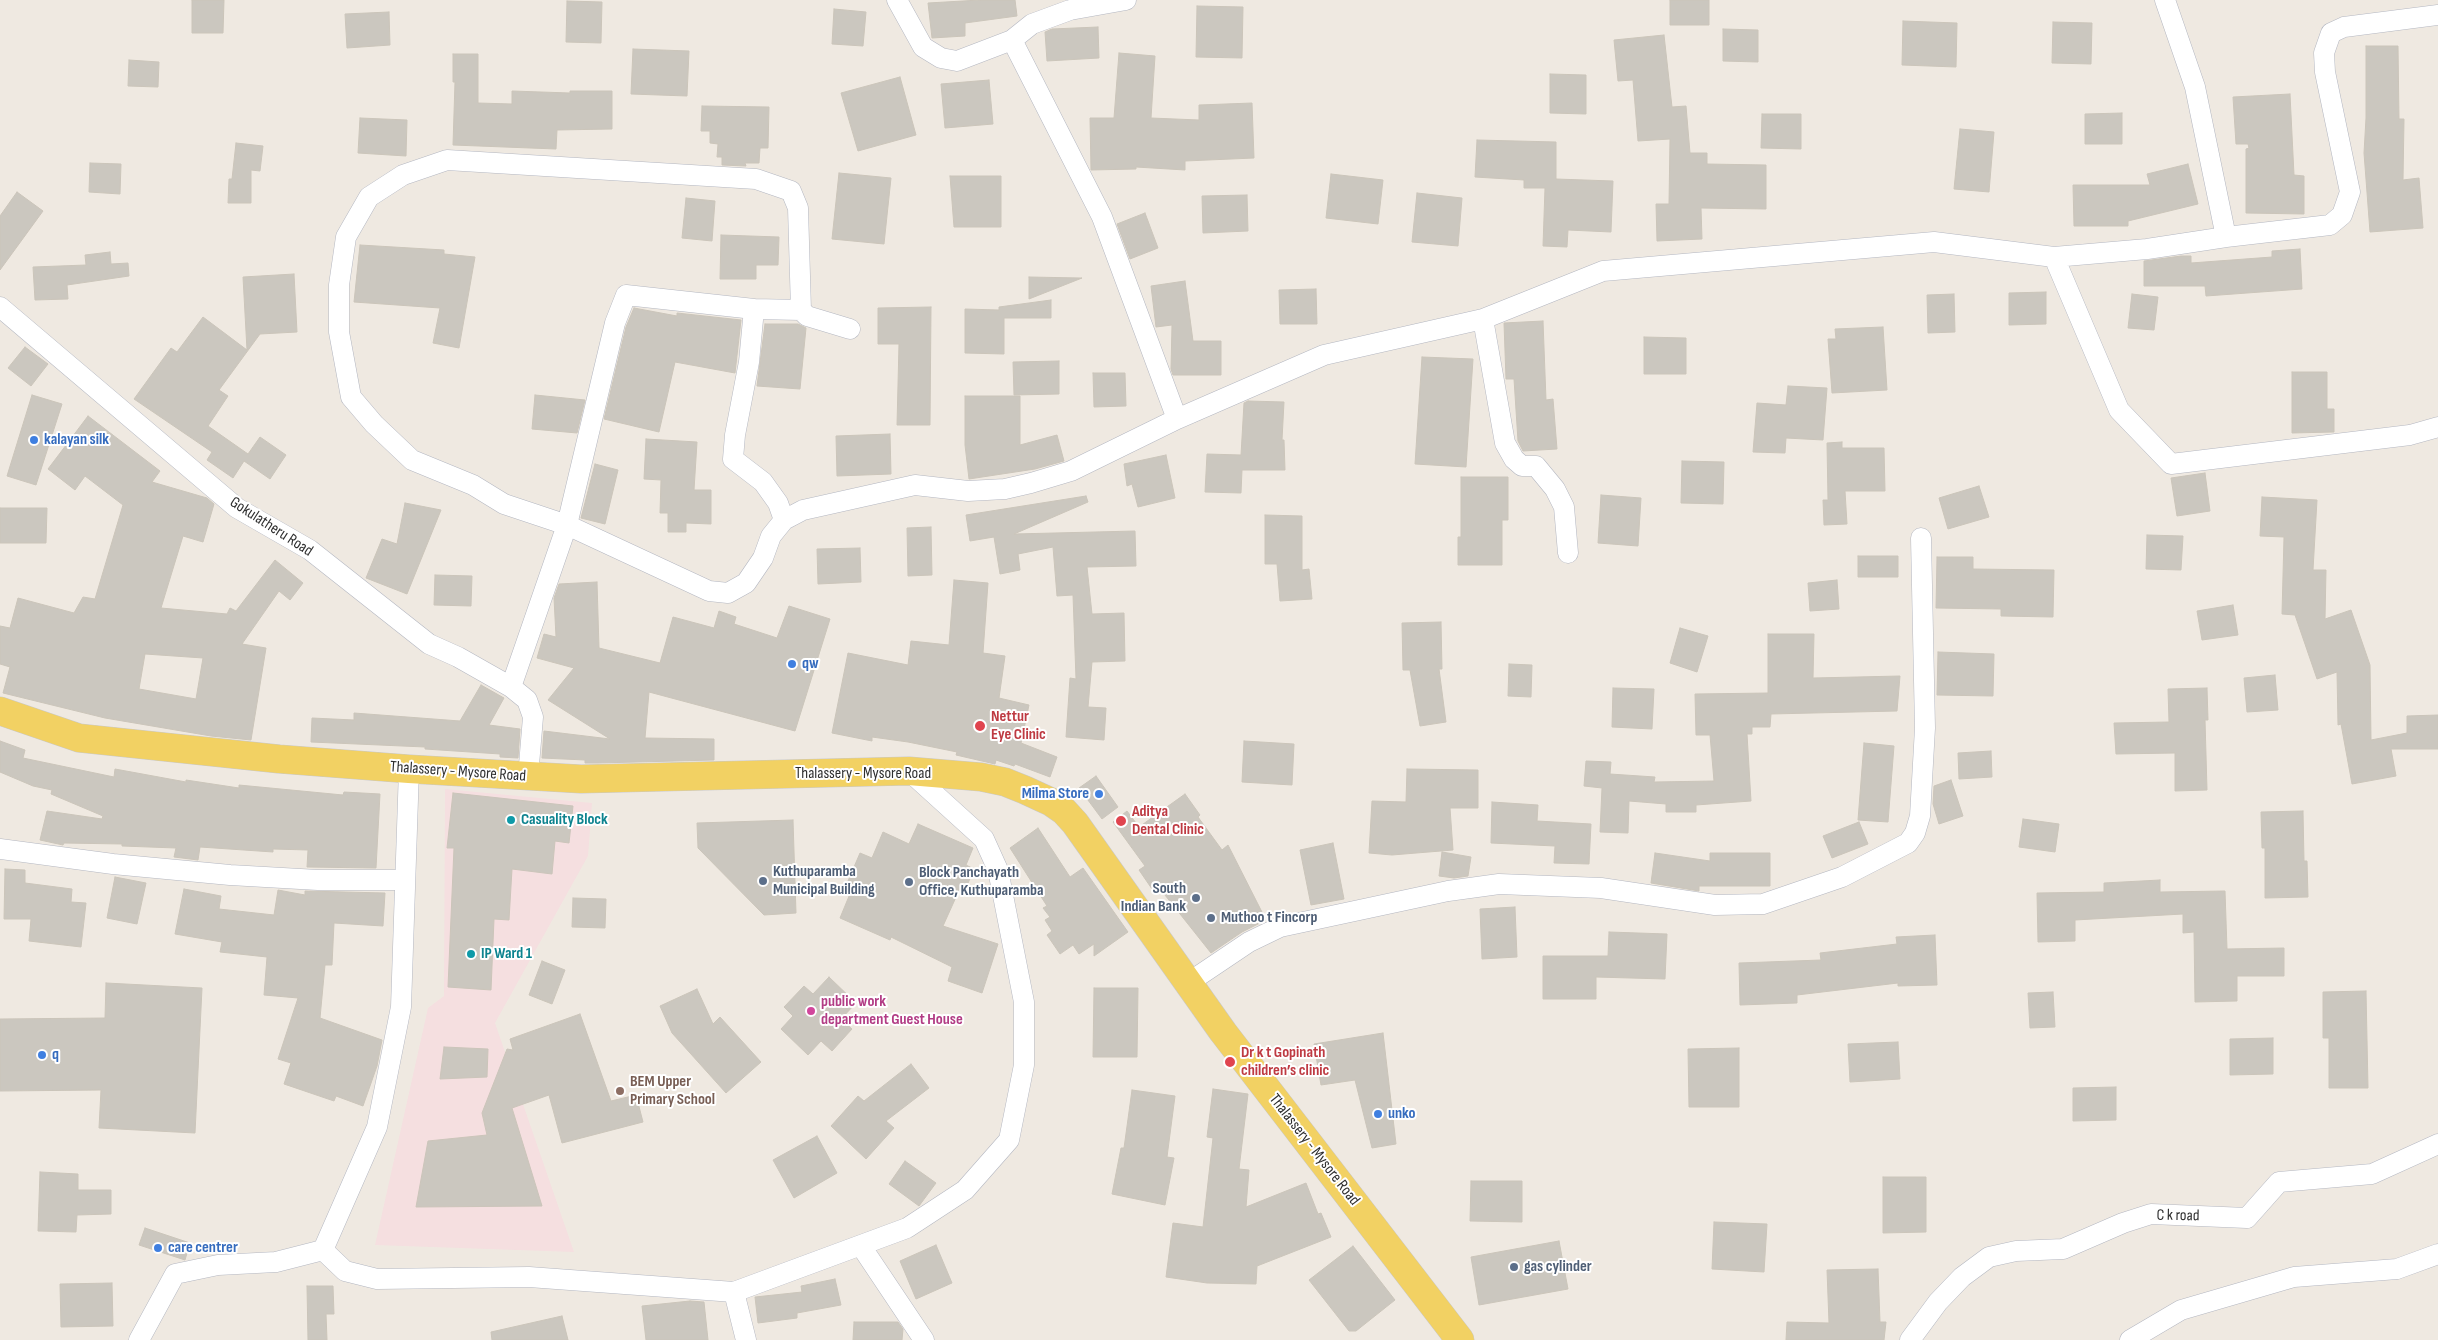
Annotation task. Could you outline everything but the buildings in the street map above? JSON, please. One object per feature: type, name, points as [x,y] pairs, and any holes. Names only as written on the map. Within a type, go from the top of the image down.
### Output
[{"type":"main road","name":"Thalassery - Mysore Road","points":[[0,711],[79,738],[279,759],[409,769],[528,777],[656,779],[909,772],[981,777],[1005,782],[1050,802],[1064,811],[1075,823],[1188,983],[1460,1340]]},
{"type":"street","points":[[897,0],[923,47],[941,58],[957,61],[1012,40],[1032,24],[1070,10],[1126,0]]},
{"type":"street","points":[[2165,0],[2195,87],[2226,236]]},
{"type":"street","points":[[850,329],[807,316],[801,310],[798,208],[791,191],[756,179],[446,160],[403,175],[369,197],[346,237],[339,285],[339,332],[351,397],[374,424],[412,460],[473,485],[504,504],[566,525],[709,591],[728,593],[746,583],[763,558],[771,536],[784,520],[802,510],[915,484],[968,491],[1005,489],[1032,483],[1071,471],[1177,419],[1324,355],[1483,319],[1603,271],[1934,242],[2054,257],[2146,249],[2226,236],[2330,225],[2342,215],[2350,192],[2326,72],[2324,53],[2331,34],[2344,27],[2438,15]]},
{"type":"street","points":[[1012,40],[1102,217],[1177,419]]},
{"type":"street","points":[[2054,257],[2119,410],[2171,464],[2410,435],[2438,427]]},
{"type":"street","points":[[511,687],[566,525],[615,323],[626,295],[754,309],[801,310]]},
{"type":"street","name":"Gokulatheru Road","points":[[0,307],[238,508],[310,550],[428,644],[458,657],[511,687],[528,700],[533,717],[528,777]]},
{"type":"street","points":[[754,309],[749,362],[735,436],[733,459],[763,482],[778,503],[784,520]]},
{"type":"street","points":[[1483,319],[1505,443],[1514,459],[1522,466],[1536,466],[1555,489],[1564,507],[1568,553]]},
{"type":"street","points":[[1188,983],[1249,942],[1280,927],[1448,891],[1499,884],[1592,888],[1715,905],[1763,904],[1842,877],[1908,843],[1915,833],[1920,816],[1925,728],[1920,538]]},
{"type":"street","points":[[323,1250],[377,1127],[401,1007],[406,908],[405,880],[409,769]]},
{"type":"street","points":[[323,1250],[345,1271],[377,1280],[529,1277],[734,1292],[907,1228],[965,1190],[1009,1140],[1024,1065],[1024,1002],[998,870],[984,838],[909,772]]},
{"type":"street","points":[[0,849],[113,864],[230,875],[318,880],[405,880]]},
{"type":"street","name":"C k road","points":[[1910,1340],[1938,1302],[1962,1277],[1989,1257],[2016,1251],[2063,1249],[2151,1214],[2247,1218],[2279,1182],[2372,1174],[2438,1144]]},
{"type":"street","points":[[861,1246],[924,1340]]},
{"type":"street","points":[[139,1340],[175,1274],[218,1265],[276,1262],[323,1250]]},
{"type":"street","points":[[2130,1340],[2181,1310],[2294,1278],[2397,1269],[2438,1254]]},
{"type":"street","points":[[734,1292],[746,1340]]},
{"type":"shaded area","points":[[445,789],[592,803],[588,856],[495,1023],[574,1252],[375,1245],[428,1008],[444,996]]},
{"type":"place","name":"kalayan silk","points":[[34,440]]},
{"type":"place","name":"qw","points":[[792,664]]},
{"type":"place","name":"Nettur Eye Clinic","points":[[980,726]]},
{"type":"place","name":"Milma Store","points":[[1099,794]]},
{"type":"place","name":"Casuality Block","points":[[511,820]]},
{"type":"place","name":"Aditya Dental Clinic","points":[[1121,821]]},
{"type":"place","name":"Kuthuparamba Municipal Building","points":[[763,881]]},
{"type":"place","name":"Block Panchayath Office, Kuthuparamba","points":[[909,882]]},
{"type":"place","name":"South Indian Bank","points":[[1196,898]]},
{"type":"place","name":"Muthoo t Fincorp","points":[[1211,918]]},
{"type":"place","name":"IP Ward 1","points":[[471,954]]},
{"type":"place","name":"public work department Guest House","points":[[811,1011]]},
{"type":"place","name":"q","points":[[42,1055]]},
{"type":"place","name":"Dr k t Gopinath children’s clinic","points":[[1230,1062]]},
{"type":"place","name":"BEM Upper Primary School","points":[[620,1091]]},
{"type":"place","name":"unko","points":[[1378,1114]]},
{"type":"place","name":"care centrer","points":[[158,1248]]},
{"type":"place","name":"gas cylinder","points":[[1514,1267]]}]
